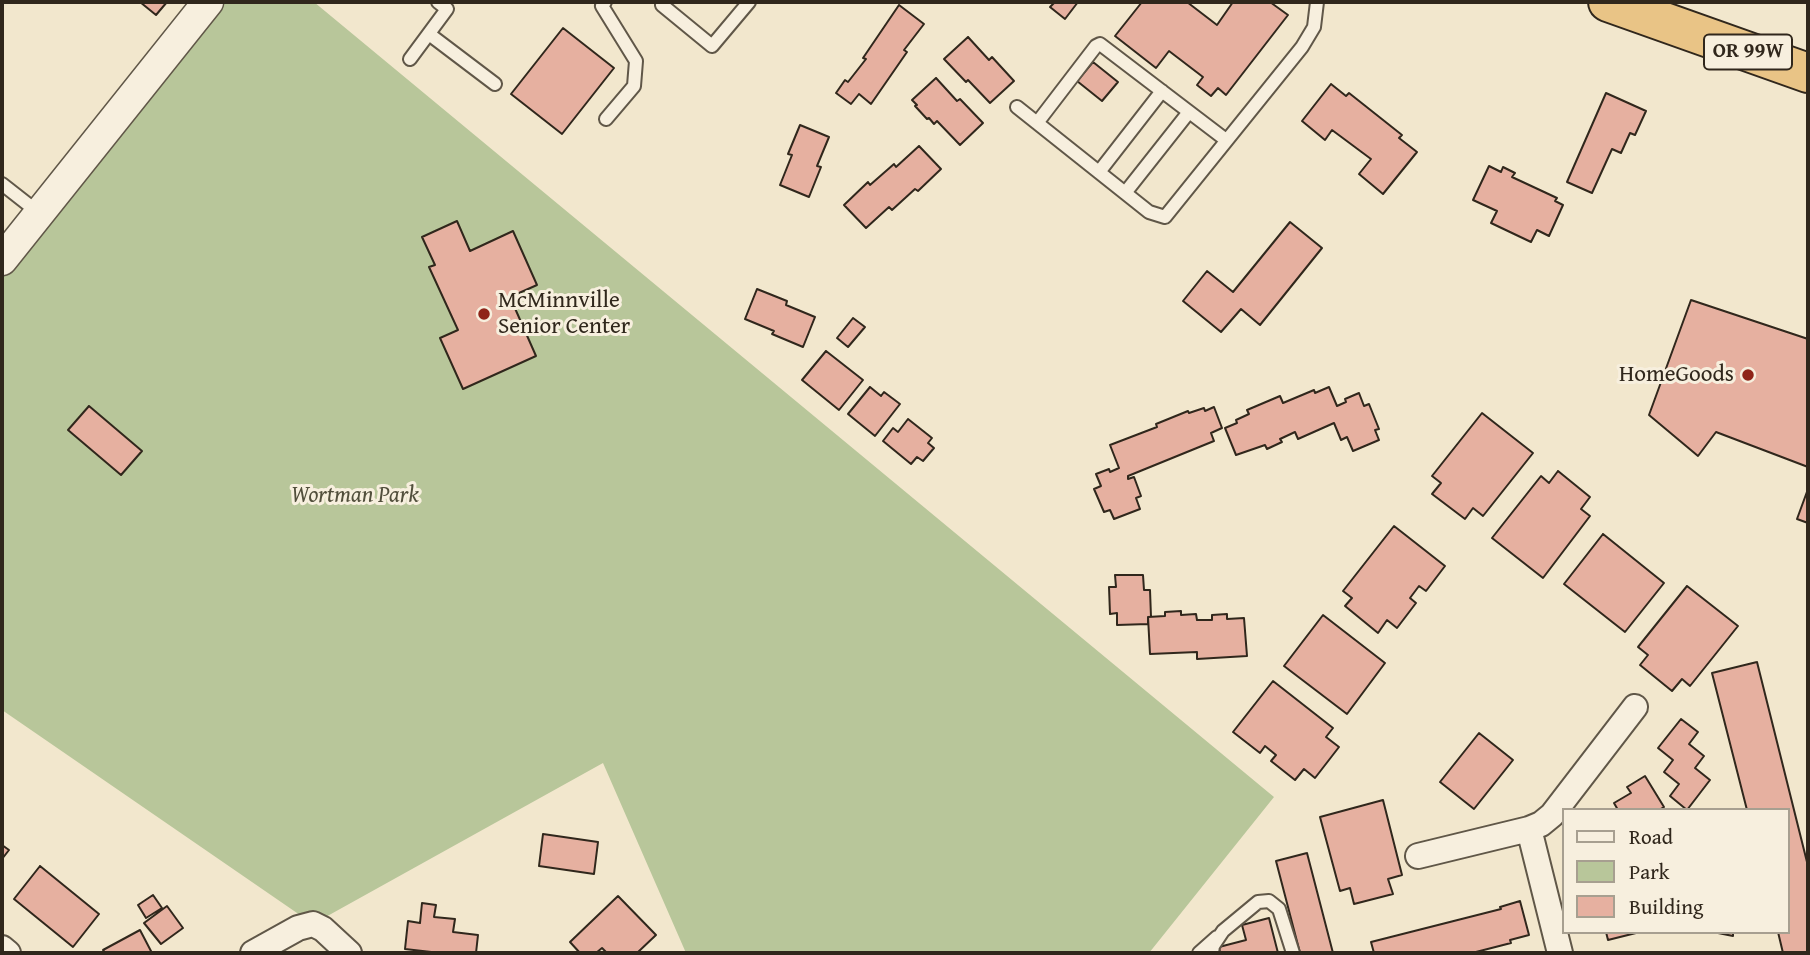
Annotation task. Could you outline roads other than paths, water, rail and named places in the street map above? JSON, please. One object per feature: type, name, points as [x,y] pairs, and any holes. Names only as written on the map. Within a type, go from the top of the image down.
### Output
[{"type":"highway","name":"OR 99W","points":[[1608,2],[1808,73]]},
{"type":"street","points":[[2,260],[208,2]]},
{"type":"street","points":[[1418,856],[1541,824],[1552,815],[1635,707]]},
{"type":"street","points":[[1529,829],[1560,953]]},
{"type":"street","points":[[253,953],[298,928],[313,924],[323,929],[349,953]]},
{"type":"street","points":[[2,948],[8,953]]},
{"type":"lane","points":[[410,59],[447,9],[438,2]]},
{"type":"lane","points":[[605,2],[603,6],[636,61],[634,86],[606,119]]},
{"type":"lane","points":[[664,2],[662,5],[712,46],[748,2]]},
{"type":"lane","points":[[1017,107],[1149,212],[1165,216],[1302,47],[1314,27],[1317,2]]},
{"type":"lane","points":[[429,34],[495,84]]},
{"type":"lane","points":[[1037,123],[1100,44],[1226,140]]},
{"type":"lane","points":[[1099,172],[1162,91]]},
{"type":"lane","points":[[1125,193],[1189,112]]},
{"type":"lane","points":[[2,184],[39,214]]},
{"type":"lane","points":[[1199,953],[1258,902],[1269,901],[1279,909],[1285,920],[1293,953]]},
{"type":"lane","points":[[1212,953],[1213,946],[1223,931]]},
{"type":"place","name":"McMinnville Senior Center","points":[[484,314]]},
{"type":"place","name":"HomeGoods","points":[[1748,375]]},
{"type":"park label","name":"Wortman Park","points":[[355,496]]}]
